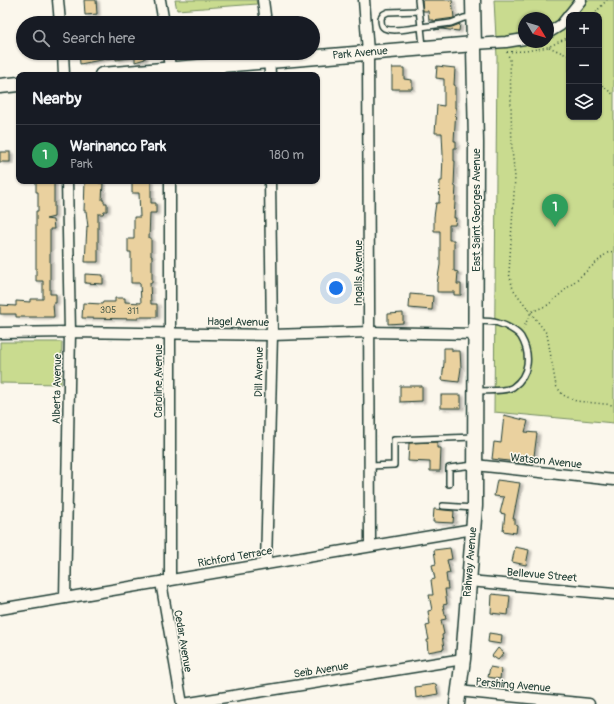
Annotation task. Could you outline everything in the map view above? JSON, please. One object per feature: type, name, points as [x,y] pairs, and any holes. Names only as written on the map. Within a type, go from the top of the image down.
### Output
[{"type":"main road","name":"East Saint Georges Avenue","points":[[473,0],[476,143],[476,420]]},
{"type":"main road","name":"Park Avenue","points":[[320,54],[474,44]]},
{"type":"main road","name":"Park Avenue","points":[[170,72],[249,60]]},
{"type":"main road","points":[[0,86],[16,84]]},
{"type":"main road","name":"Rahway Avenue","points":[[458,698],[463,659],[475,508],[476,420]]},
{"type":"street","points":[[58,0],[59,16]]},
{"type":"street","points":[[160,0],[163,16]]},
{"type":"street","points":[[263,0],[265,16]]},
{"type":"street","name":"Ingalls Avenue","points":[[364,0],[368,52],[370,546]]},
{"type":"street","points":[[571,12],[581,0]]},
{"type":"street","points":[[554,29],[561,25],[566,19]]},
{"type":"street","points":[[474,44],[506,47],[518,42]]},
{"type":"street","points":[[63,60],[64,72]]},
{"type":"street","points":[[169,60],[170,72]]},
{"type":"street","points":[[269,60],[270,72]]},
{"type":"street","name":"Alberta Avenue","points":[[65,598],[70,332],[66,184]]},
{"type":"street","name":"Caroline Avenue","points":[[165,581],[170,333],[170,184]]},
{"type":"street","name":"Dill Avenue","points":[[266,564],[272,335],[270,184]]},
{"type":"street","name":"Hagel Avenue","points":[[0,333],[70,332],[272,335],[476,328]]},
{"type":"street","name":"Watson Avenue","points":[[475,465],[614,480]]},
{"type":"street","name":"Richford Terrace","points":[[0,609],[473,529]]},
{"type":"street","name":"Cedar Avenue","points":[[165,581],[182,704]]},
{"type":"street","name":"Bellevue Street","points":[[469,581],[614,594]]},
{"type":"street","name":"Seib Avenue","points":[[182,704],[463,659]]},
{"type":"street","name":"Pershing Avenue","points":[[458,698],[589,704]]},
{"type":"lane","points":[[418,0],[424,47]]},
{"type":"lane","points":[[419,11],[388,12],[381,18],[381,25],[389,30],[451,23],[464,18],[473,17]]},
{"type":"lane","points":[[475,391],[496,390],[512,387],[523,376],[528,363],[526,349],[521,336],[511,329],[498,322],[476,328]]},
{"type":"lane","points":[[370,466],[394,466],[394,440],[475,437]]},
{"type":"lane","points":[[449,484],[449,468],[475,465]]},
{"type":"lane","points":[[443,506],[475,508]]},
{"type":"path","points":[[596,12],[607,0]]},
{"type":"path","points":[[554,44],[566,38]]},
{"type":"path","points":[[542,48],[526,51],[506,47],[510,60],[512,150],[515,177],[509,273],[513,289],[547,334],[556,386],[563,395],[576,401],[614,405]]},
{"type":"path","points":[[550,48],[566,55]]},
{"type":"path","points":[[600,84],[614,95]]},
{"type":"path","points":[[521,336],[531,312],[548,305],[607,253],[614,251]]},
{"type":"green space","points":[[175,0],[256,0],[257,4],[177,10]]},
{"type":"green space","points":[[494,0],[614,0],[614,423],[494,412],[497,57]]},
{"type":"green space","points":[[0,342],[62,342],[61,384],[0,383]]},
{"type":"building","points":[[84,0],[96,0],[97,14],[85,15]]},
{"type":"building","points":[[422,0],[452,0],[454,18],[433,21],[429,20],[428,11],[423,11]]},
{"type":"building","points":[[460,24],[459,31],[441,29],[434,30],[452,27]]},
{"type":"building","points":[[80,60],[101,60],[80,64]]},
{"type":"building","points":[[437,66],[455,68],[454,85],[456,108],[454,141],[456,141],[456,148],[454,148],[454,186],[456,186],[454,218],[456,218],[455,225],[449,225],[449,240],[454,240],[454,271],[458,272],[457,284],[461,284],[461,295],[454,295],[454,292],[437,292],[440,265],[440,231],[434,231],[434,217],[436,203],[439,203],[443,155],[442,133],[435,133],[437,105],[444,106],[444,79],[436,78]]},
{"type":"building","points":[[392,68],[404,68],[404,79],[412,80],[412,89],[392,89]]},
{"type":"building","points":[[0,152],[10,152],[10,162],[0,162]]},
{"type":"building","points":[[36,184],[54,184],[54,217],[46,219],[53,220],[54,229],[50,229],[50,294],[56,294],[56,303],[53,303],[54,317],[16,317],[16,314],[0,314],[0,305],[16,306],[16,301],[30,302],[30,299],[43,299],[43,281],[36,281],[36,211],[38,211],[38,192],[36,192]]},
{"type":"building","points":[[85,184],[103,184],[102,200],[104,200],[104,203],[107,203],[107,211],[104,211],[103,214],[98,214],[98,262],[85,262],[87,226],[88,227],[86,211],[84,211]]},
{"type":"building","points":[[132,184],[151,184],[151,203],[156,203],[156,213],[150,213],[149,238],[151,238],[152,256],[152,283],[150,283],[151,304],[157,304],[157,317],[138,317],[138,319],[82,318],[83,303],[102,304],[103,302],[115,302],[115,298],[125,298],[125,302],[141,303],[140,283],[131,283],[131,252],[128,252],[128,239],[134,239],[134,217],[140,217],[139,193],[132,193]]},
{"type":"building","points":[[85,274],[103,275],[103,284],[85,283]]},
{"type":"building","points":[[410,294],[433,296],[432,310],[409,308]]},
{"type":"building","points":[[403,313],[403,323],[388,324],[388,314]]},
{"type":"building","points":[[444,348],[452,348],[452,351],[460,351],[461,368],[459,382],[442,380]]},
{"type":"building","points":[[400,386],[422,386],[422,401],[400,402]]},
{"type":"building","points":[[441,395],[461,395],[461,408],[441,408]]},
{"type":"building","points":[[504,415],[528,421],[525,432],[537,433],[533,464],[492,459],[494,442],[501,443]]},
{"type":"building","points":[[437,442],[437,448],[441,448],[440,471],[430,471],[430,462],[408,461],[409,443]]},
{"type":"building","points":[[497,480],[520,483],[513,519],[515,519],[515,524],[517,525],[516,533],[503,531],[505,514],[500,513],[504,497],[494,496]]},
{"type":"building","points":[[434,509],[454,511],[453,523],[433,522]]},
{"type":"building","points":[[515,547],[529,550],[526,565],[512,562]]},
{"type":"building","points":[[450,548],[452,559],[447,560],[450,573],[446,574],[448,589],[445,589],[447,604],[443,605],[446,619],[441,620],[444,634],[442,635],[444,649],[428,652],[427,640],[429,640],[426,626],[430,625],[428,611],[432,610],[429,595],[433,595],[431,580],[435,579],[432,565],[436,564],[434,550]]},
{"type":"building","points":[[492,594],[510,596],[508,615],[491,613]]},
{"type":"building","points":[[489,633],[502,635],[501,644],[488,642]]},
{"type":"building","points":[[498,648],[504,653],[498,660],[492,656]]},
{"type":"building","points":[[490,667],[501,669],[500,679],[488,677]]},
{"type":"building","points":[[436,684],[438,694],[416,698],[415,687]]},
{"type":"place","name":"Warinanco Park","points":[[555,227]]}]
